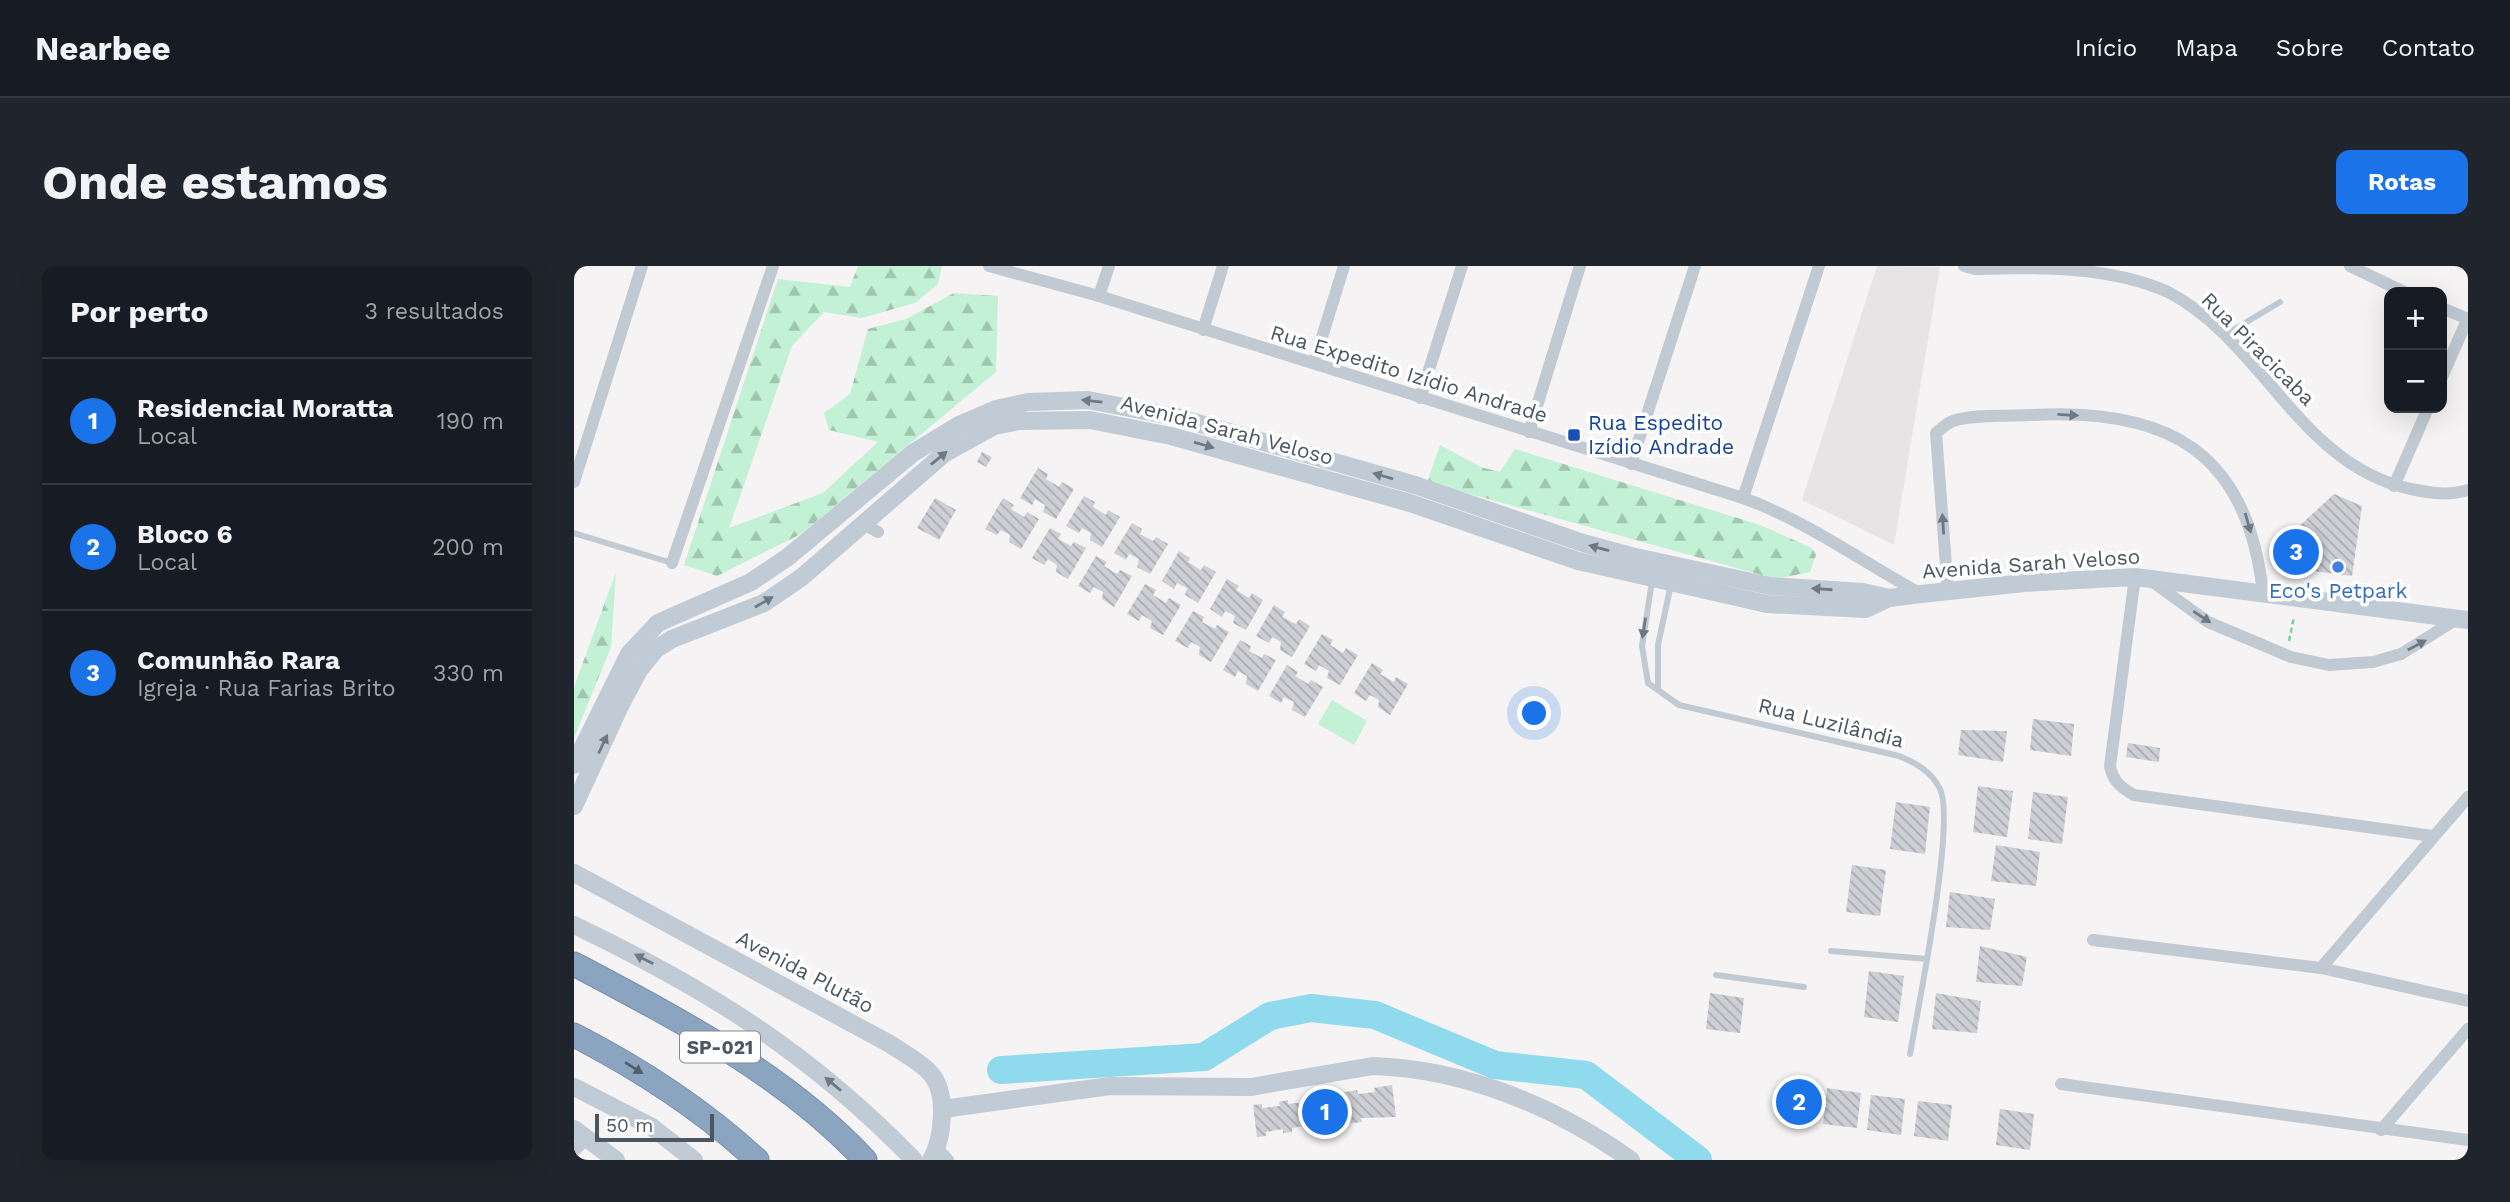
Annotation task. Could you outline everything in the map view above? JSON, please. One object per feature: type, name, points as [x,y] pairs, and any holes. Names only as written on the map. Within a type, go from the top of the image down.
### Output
[{"type":"highway","name":"SP-021","points":[[574,964],[641,999],[765,1075],[807,1105],[860,1154]]},
{"type":"highway","name":"SP-021","points":[[574,1035],[671,1092],[731,1136],[757,1160]]},
{"type":"main road","name":"Avenida Sarah Veloso","points":[[574,765],[629,653],[658,623],[751,582],[788,557],[913,453],[959,425],[996,409],[1028,402],[1088,400],[1176,417],[1415,485],[1654,570],[1768,604],[1866,609],[1889,598],[1921,594],[2024,583],[2141,577],[2462,620]]},
{"type":"main road","name":"Avenida Sarah Veloso","points":[[574,806],[620,706],[639,670],[656,649],[672,639],[764,603],[871,528],[945,453],[994,426],[1048,419],[1090,420],[1171,436],[1410,503],[1578,561],[1654,570]]},
{"type":"main road","name":"Avenida Plutão","points":[[574,873],[890,1044],[933,1075],[943,1109],[939,1156]]},
{"type":"main road","points":[[574,925],[676,975],[752,1022],[818,1071],[884,1129],[914,1160]]},
{"type":"main road","points":[[943,1109],[1110,1086],[1251,1087],[1373,1066],[1391,1067],[1466,1080],[1555,1112],[1588,1129],[1631,1160]]},
{"type":"main road","points":[[574,1087],[652,1127],[694,1160]]},
{"type":"main road","points":[[578,1140],[616,1160]]},
{"type":"street","points":[[574,482],[642,266]]},
{"type":"street","points":[[672,563],[773,266]]},
{"type":"street","name":"Rua Expedito Izídio Andrade","points":[[989,266],[1099,296],[1783,512],[1921,594]]},
{"type":"street","points":[[1099,296],[1108,266]]},
{"type":"street","points":[[1203,330],[1223,266]]},
{"type":"street","points":[[1314,363],[1345,266]]},
{"type":"street","points":[[1420,398],[1462,266]]},
{"type":"street","points":[[1529,432],[1580,266]]},
{"type":"street","points":[[1631,464],[1695,266]]},
{"type":"street","points":[[1743,498],[1819,266]]},
{"type":"street","name":"Rua Piracicaba","points":[[1964,266],[1975,269],[2066,267],[2146,282],[2190,305],[2336,455],[2357,470],[2394,486],[2431,494],[2468,489]]},
{"type":"street","points":[[2350,266],[2394,287]]},
{"type":"street","points":[[2447,310],[2468,319],[2447,366]]},
{"type":"street","points":[[1948,592],[1936,433],[1954,421],[2064,413],[2148,425],[2173,433],[2197,450],[2234,489],[2246,513],[2263,594]]},
{"type":"street","points":[[2394,486],[2426,413]]},
{"type":"street","points":[[2433,836],[2134,795],[2113,779],[2110,766],[2141,577],[2208,622],[2291,657],[2329,665],[2373,662],[2400,654],[2462,620]]},
{"type":"street","points":[[2321,968],[2468,797]]},
{"type":"street","points":[[2093,940],[2321,968],[2468,1001]]},
{"type":"street","points":[[2381,1130],[2468,1029]]},
{"type":"street","points":[[2061,1084],[2468,1140]]},
{"type":"lane","points":[[2223,336],[2280,302]]},
{"type":"lane","points":[[574,533],[672,563]]},
{"type":"lane","points":[[1654,570],[1642,646],[1648,683],[1658,689]]},
{"type":"lane","points":[[1658,689],[1661,622],[1674,575]]},
{"type":"lane","name":"Rua Luzilândia","points":[[1658,689],[1666,698],[1679,705],[1899,756],[1916,763],[1932,776],[1944,804],[1927,959],[1910,1054]]},
{"type":"lane","points":[[1831,951],[1927,959]]},
{"type":"lane","points":[[1716,975],[1804,987]]},
{"type":"path","points":[[2292,629],[2294,617]]},
{"type":"shaded area","points":[[1877,266],[1940,267],[1894,545],[1802,500]]},
{"type":"green space","points":[[858,266],[942,266],[938,284],[915,303],[862,318],[824,312],[792,346],[729,528],[823,493],[878,442],[829,430],[824,413],[850,394],[868,329],[906,319],[954,293],[998,296],[996,372],[801,534],[717,576],[684,565],[778,279],[850,287]]},
{"type":"green space","points":[[1440,445],[1481,467],[1500,472],[1515,449],[1760,525],[1812,548],[1816,555],[1810,572],[1776,579],[1427,482]]},
{"type":"green space","points":[[616,572],[611,647],[574,738],[574,687]]},
{"type":"green space","points":[[1332,700],[1367,721],[1354,745],[1318,724]]},
{"type":"building","points":[[982,452],[992,457],[986,467],[977,462]]},
{"type":"building","points":[[1038,468],[1048,474],[1046,479],[1059,487],[1062,482],[1074,489],[1056,519],[1043,512],[1045,505],[1035,499],[1032,505],[1020,498]]},
{"type":"building","points":[[2334,494],[2362,506],[2352,576],[2306,570],[2279,545]]},
{"type":"building","points":[[1084,496],[1095,502],[1093,507],[1106,515],[1108,510],[1120,517],[1102,547],[1090,540],[1091,533],[1082,528],[1079,533],[1066,526]]},
{"type":"building","points":[[935,498],[956,510],[939,540],[917,528]]},
{"type":"building","points":[[1003,498],[1014,505],[1011,509],[1024,517],[1027,512],[1039,519],[1021,549],[1009,542],[1010,535],[1001,530],[997,535],[985,529]]},
{"type":"building","points":[[1132,523],[1142,529],[1140,534],[1153,541],[1156,537],[1168,544],[1150,574],[1137,567],[1139,559],[1129,554],[1126,560],[1114,553]]},
{"type":"building","points":[[1050,528],[1061,534],[1058,539],[1071,546],[1074,542],[1086,548],[1068,579],[1056,572],[1057,565],[1048,559],[1044,565],[1032,558]]},
{"type":"building","points":[[1179,551],[1190,558],[1188,562],[1201,570],[1204,565],[1216,572],[1198,603],[1185,595],[1187,588],[1177,583],[1174,589],[1162,581]]},
{"type":"building","points":[[1096,556],[1107,562],[1104,566],[1117,574],[1120,570],[1132,576],[1114,607],[1102,599],[1103,592],[1094,587],[1090,593],[1078,586]]},
{"type":"building","points":[[1227,579],[1239,586],[1236,590],[1249,598],[1252,593],[1263,600],[1246,630],[1233,623],[1235,616],[1225,611],[1222,617],[1210,609]]},
{"type":"building","points":[[1145,584],[1156,590],[1153,595],[1166,603],[1169,598],[1181,605],[1163,635],[1150,628],[1152,621],[1142,615],[1139,621],[1127,614]]},
{"type":"building","points":[[1274,605],[1285,612],[1282,617],[1296,624],[1299,619],[1310,626],[1292,657],[1280,650],[1281,642],[1272,637],[1269,643],[1256,636]]},
{"type":"building","points":[[1193,611],[1204,617],[1202,622],[1215,629],[1217,625],[1229,632],[1211,662],[1199,655],[1200,647],[1191,642],[1188,648],[1175,641]]},
{"type":"building","points":[[1322,634],[1333,640],[1330,645],[1343,653],[1346,648],[1358,655],[1340,685],[1327,678],[1329,671],[1319,665],[1316,671],[1304,664]]},
{"type":"building","points":[[1240,640],[1251,646],[1249,651],[1262,658],[1264,654],[1276,660],[1258,691],[1246,684],[1247,676],[1238,671],[1235,677],[1223,670]]},
{"type":"building","points":[[1372,663],[1383,670],[1380,674],[1394,682],[1396,677],[1408,684],[1390,715],[1378,707],[1379,700],[1370,695],[1366,701],[1354,693]]},
{"type":"building","points":[[1287,665],[1298,672],[1295,676],[1308,684],[1311,680],[1323,687],[1305,717],[1292,710],[1294,702],[1284,697],[1281,703],[1269,696]]},
{"type":"building","points":[[2033,719],[2074,724],[2071,756],[2030,750]]},
{"type":"building","points":[[1961,730],[2007,731],[2003,762],[1958,755]]},
{"type":"building","points":[[2128,743],[2160,748],[2159,762],[2126,757]]},
{"type":"building","points":[[1978,786],[2013,791],[2007,837],[1973,832]]},
{"type":"building","points":[[2033,792],[2068,797],[2062,844],[2028,839]]},
{"type":"building","points":[[1896,802],[1930,807],[1925,854],[1890,849]]},
{"type":"building","points":[[1996,845],[2040,852],[2036,886],[1991,881]]},
{"type":"building","points":[[1852,865],[1886,870],[1880,916],[1846,912]]},
{"type":"building","points":[[1950,892],[1995,899],[1990,930],[1946,927]]},
{"type":"building","points":[[1980,946],[2027,957],[2022,986],[1976,982]]},
{"type":"building","points":[[1869,971],[1904,976],[1898,1022],[1864,1017]]},
{"type":"building","points":[[1710,993],[1744,998],[1740,1033],[1706,1029]]},
{"type":"building","points":[[1936,993],[1981,1001],[1977,1033],[1932,1029]]},
{"type":"building","points":[[1784,1082],[1818,1087],[1814,1122],[1780,1118]]},
{"type":"building","points":[[1392,1085],[1396,1117],[1361,1118],[1362,1122],[1344,1124],[1344,1120],[1326,1123],[1327,1127],[1309,1129],[1309,1125],[1292,1128],[1292,1132],[1283,1133],[1283,1129],[1266,1132],[1266,1136],[1257,1137],[1253,1105],[1262,1104],[1262,1108],[1280,1106],[1279,1102],[1288,1100],[1288,1104],[1306,1102],[1305,1098],[1322,1095],[1323,1099],[1340,1097],[1340,1093],[1357,1090],[1358,1094],[1375,1092],[1374,1088]]},
{"type":"building","points":[[1827,1088],[1861,1093],[1857,1128],[1823,1124]]},
{"type":"building","points":[[1871,1095],[1905,1099],[1901,1135],[1867,1130]]},
{"type":"building","points":[[1918,1101],[1952,1105],[1948,1141],[1914,1136]]},
{"type":"building","points":[[2000,1109],[2034,1114],[2030,1150],[1996,1145]]},
{"type":"waterway","points":[[1001,1070],[1204,1057],[1270,1016],[1311,1008],[1375,1015],[1495,1065],[1586,1075],[1698,1160]]},
{"type":"place","name":"Rua Espedito Izídio Andrade","points":[[1574,435]]},
{"type":"place","name":"Comunhão Rara","points":[[2296,552]]},
{"type":"place","name":"Eco's Petpark","points":[[2338,567]]},
{"type":"place","name":"Bloco 6","points":[[1799,1102]]},
{"type":"place","name":"Residencial Moratta","points":[[1325,1112]]}]
